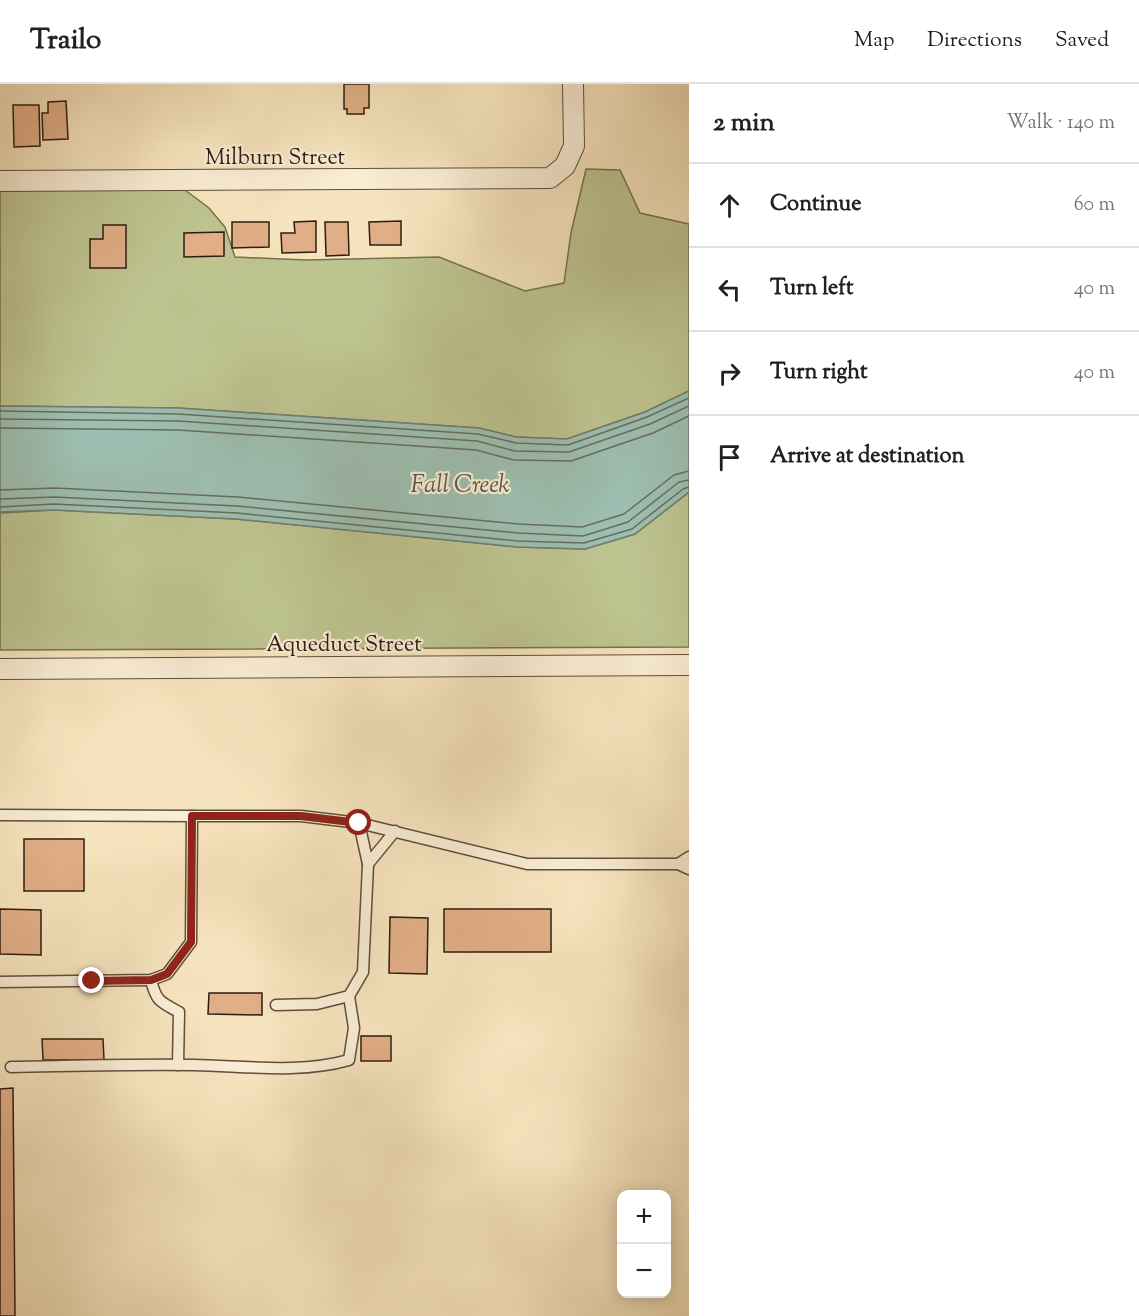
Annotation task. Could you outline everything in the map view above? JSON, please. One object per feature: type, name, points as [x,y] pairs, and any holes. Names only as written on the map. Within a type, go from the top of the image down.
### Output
[{"type":"street","name":"Milburn Street","points":[[0,182],[550,178],[565,166],[574,146],[573,84]]},
{"type":"street","name":"Aqueduct Street","points":[[0,669],[689,665]]},
{"type":"lane","points":[[0,815],[301,816],[359,823],[527,864],[678,864],[689,869]]},
{"type":"lane","points":[[0,982],[151,980],[167,974],[191,942],[192,816]]},
{"type":"lane","points":[[11,1067],[330,1066],[349,1060],[354,1028],[349,996],[363,972],[368,864],[359,823]]},
{"type":"lane","points":[[368,864],[395,831]]},
{"type":"lane","points":[[678,864],[689,857]]},
{"type":"lane","points":[[151,980],[155,997],[179,1012],[178,1065]]},
{"type":"lane","points":[[276,1005],[317,1004],[349,996]]},
{"type":"green space","points":[[586,169],[620,170],[640,213],[689,224],[689,391],[645,412],[567,439],[516,437],[479,428],[178,408],[0,406],[0,189],[181,187],[209,208],[225,227],[235,257],[306,260],[439,257],[525,291],[564,283],[571,233]]},
{"type":"green space","points":[[689,492],[689,647],[0,650],[0,513],[54,510],[236,519],[517,547],[585,549],[635,534]]},
{"type":"water","name":"Fall Creek","points":[[689,391],[689,492],[635,534],[585,549],[517,547],[236,519],[54,510],[0,512],[0,406],[178,408],[479,428],[516,437],[567,439],[645,412]]},
{"type":"building","points":[[344,84],[369,84],[369,108],[364,108],[364,114],[347,114],[347,109],[344,109]]},
{"type":"building","points":[[66,101],[68,139],[43,140],[42,113],[48,113],[48,102]]},
{"type":"building","points":[[13,105],[39,105],[40,146],[14,147]]},
{"type":"building","points":[[316,221],[316,252],[282,253],[281,233],[295,233],[294,222]]},
{"type":"building","points":[[401,221],[401,245],[370,245],[369,222]]},
{"type":"building","points":[[232,222],[269,222],[269,247],[232,248]]},
{"type":"building","points":[[325,222],[348,222],[349,255],[326,256]]},
{"type":"building","points":[[103,225],[126,225],[126,268],[90,268],[90,239],[103,239]]},
{"type":"building","points":[[224,232],[224,256],[184,257],[184,233]]},
{"type":"building","points":[[24,839],[84,839],[84,891],[24,891]]},
{"type":"building","points":[[0,909],[41,910],[41,955],[0,954]]},
{"type":"building","points":[[444,909],[551,909],[551,952],[444,952]]},
{"type":"building","points":[[390,917],[428,918],[427,974],[389,973]]},
{"type":"building","points":[[209,993],[262,993],[262,1015],[208,1014]]},
{"type":"building","points":[[361,1036],[391,1036],[391,1061],[361,1061]]},
{"type":"building","points":[[42,1039],[103,1039],[104,1060],[43,1060]]},
{"type":"building","points":[[13,1088],[15,1316],[0,1316],[0,1089]]},
{"type":"route","points":[[92,981],[151,980],[167,974],[191,942],[192,816],[301,816],[359,823]]}]
